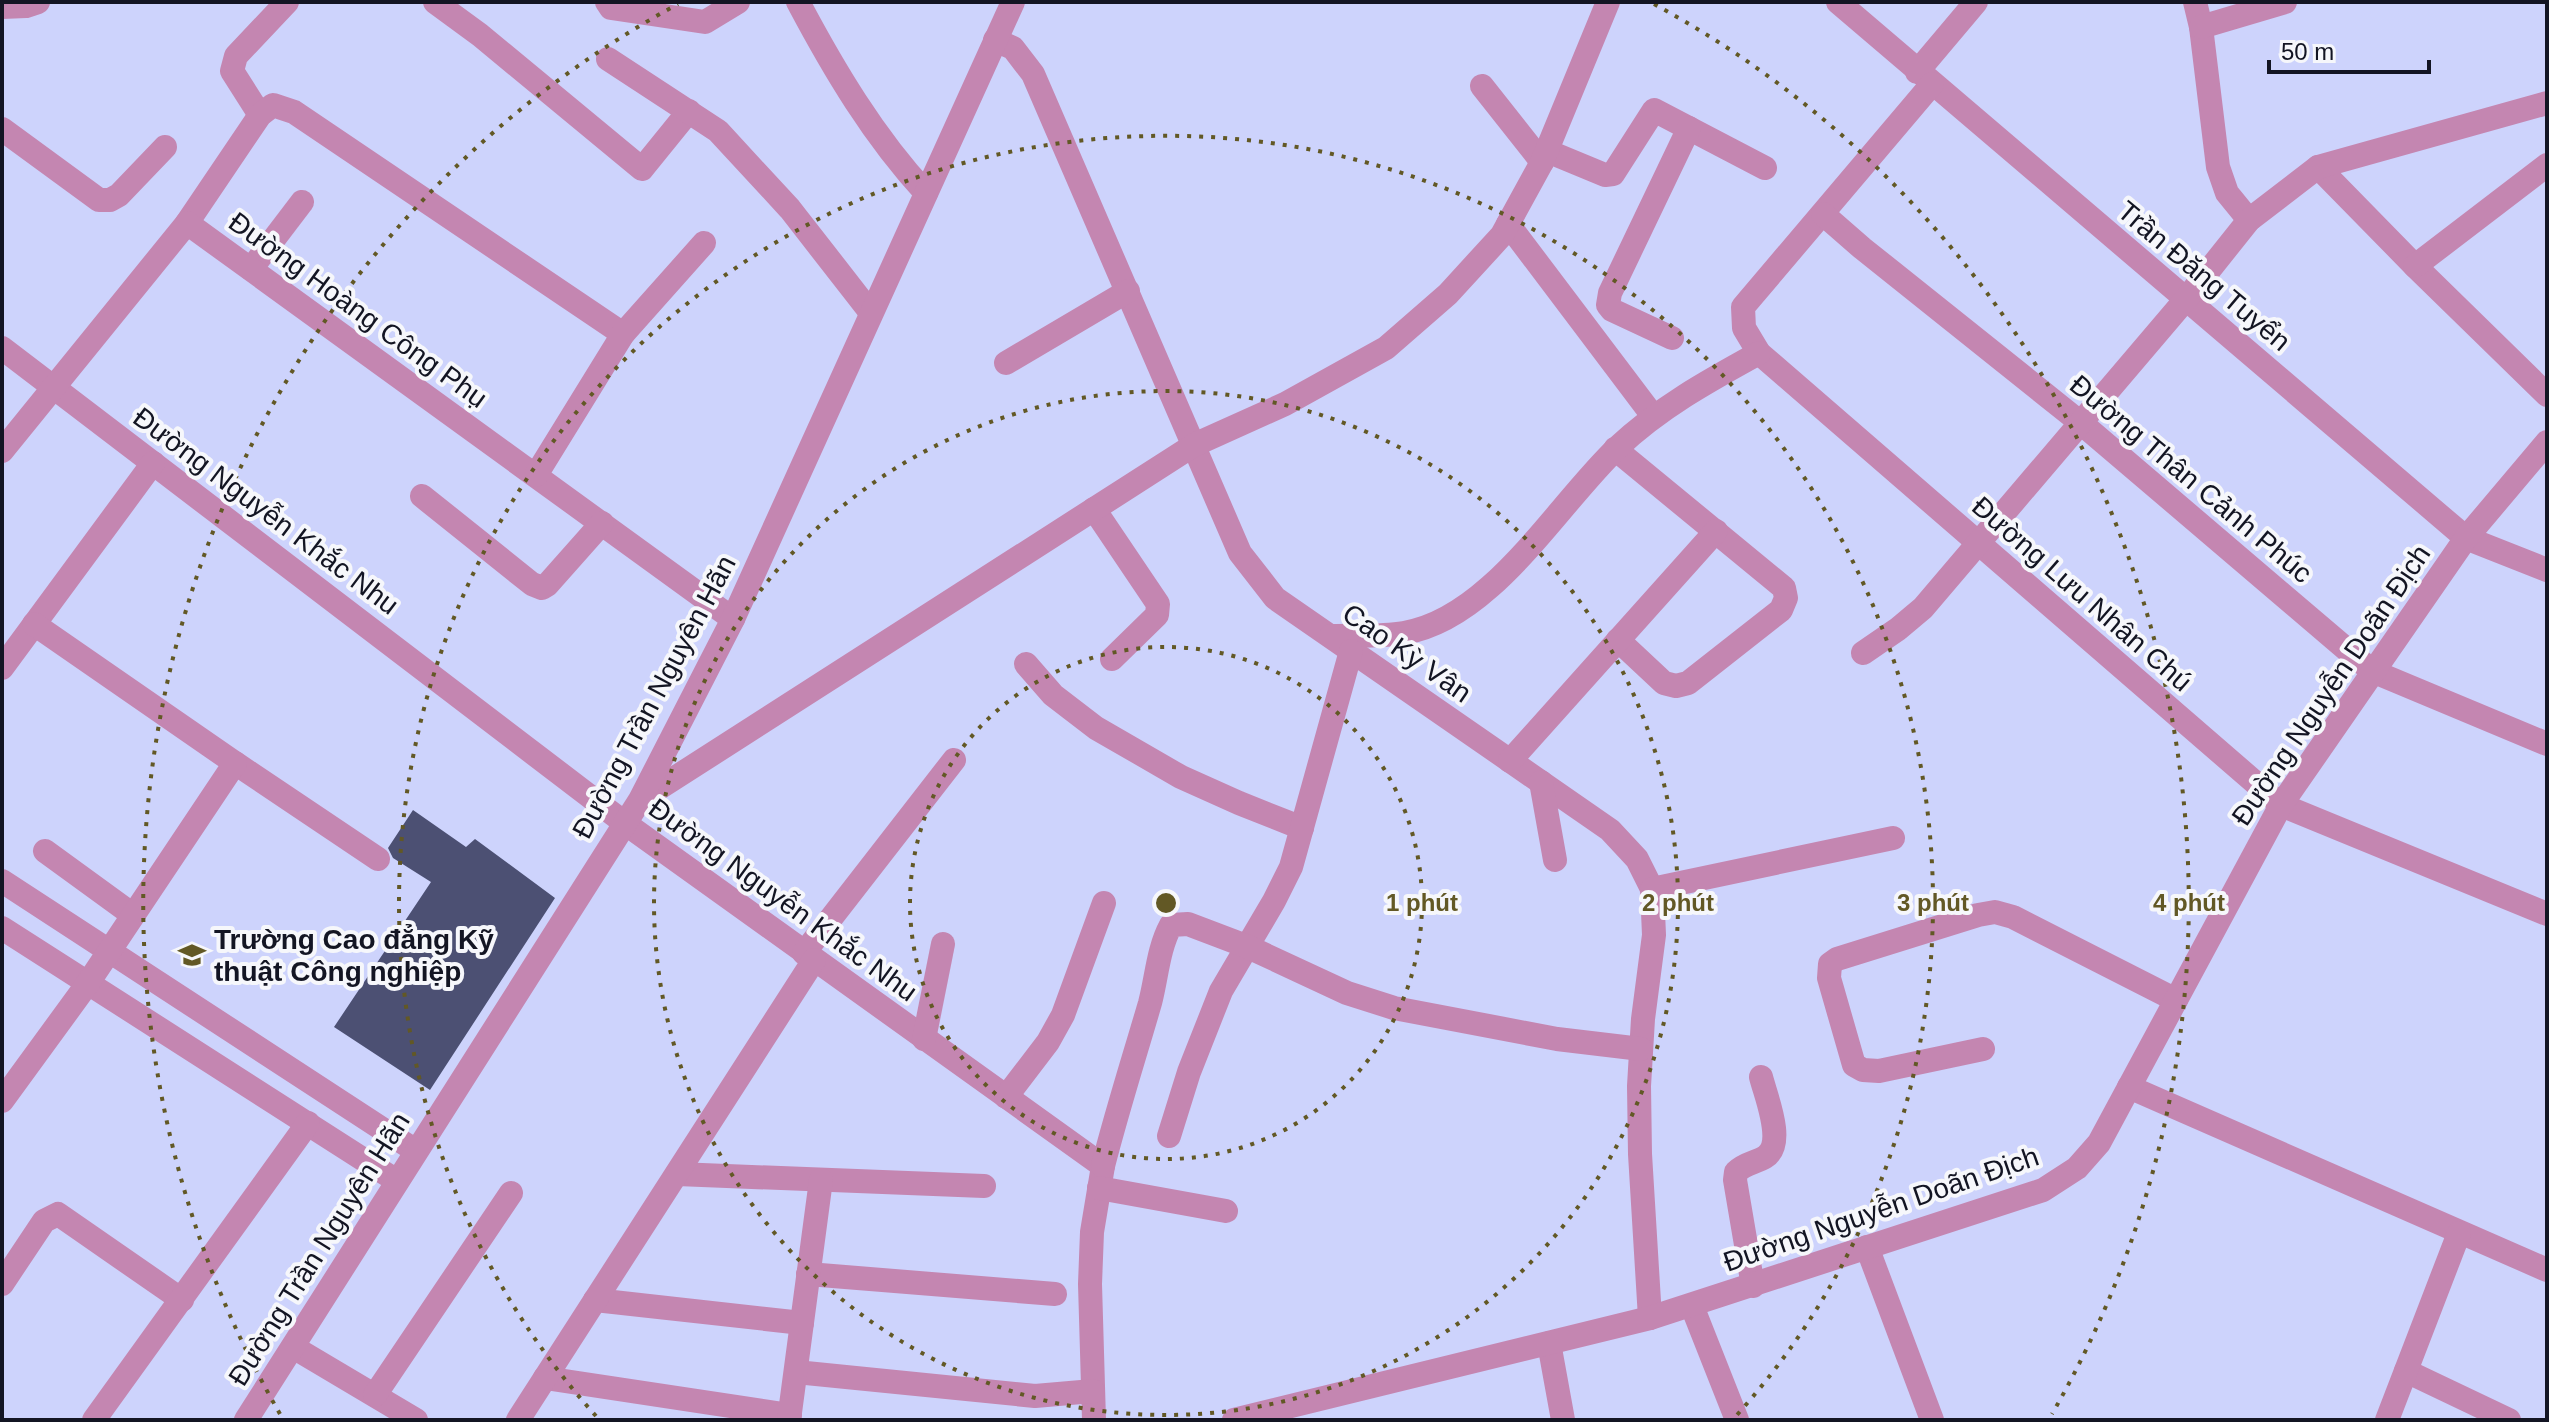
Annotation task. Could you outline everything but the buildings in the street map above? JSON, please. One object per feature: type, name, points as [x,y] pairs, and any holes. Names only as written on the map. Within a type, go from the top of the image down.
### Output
[{"type":"street","points":[[2,7],[38,2]]},
{"type":"street","points":[[260,115],[232,71],[236,56],[287,2]]},
{"type":"street","points":[[435,2],[480,35],[642,169],[689,111]]},
{"type":"street","points":[[607,2],[611,8],[705,22],[738,2]]},
{"type":"street","points":[[798,2],[865,117],[898,163],[926,193]]},
{"type":"street","name":"Đường Trần Nguyên Hãn","points":[[246,1420],[640,800],[733,619],[1013,2]]},
{"type":"street","points":[[640,800],[1194,445],[1285,404],[1386,348],[1448,294],[1502,235],[1544,157],[1608,2]]},
{"type":"street","name":"Trần Đăng Tuyển","points":[[1838,2],[2466,538],[2547,570]]},
{"type":"street","points":[[1823,214],[1925,78],[1976,2]]},
{"type":"street","points":[[2195,2],[2201,27],[2218,167],[2227,193],[2249,220]]},
{"type":"street","points":[[2201,27],[2285,2]]},
{"type":"street","name":"Cao Kỳ Vân","points":[[995,40],[1013,48],[1033,74],[1240,553],[1275,598],[1610,830],[1637,859],[1652,889],[1654,935],[1641,1049],[1640,1154],[1650,1318]]},
{"type":"street","points":[[608,59],[718,131],[799,219],[871,313]]},
{"type":"street","points":[[1482,86],[1544,157],[1605,175],[1617,171],[1654,110],[1765,168]]},
{"type":"street","points":[[1863,653],[1923,608],[2186,299],[2249,220],[2318,167],[2547,103]]},
{"type":"street","points":[[187,223],[260,115],[273,105],[294,112],[623,334]]},
{"type":"street","points":[[1672,338],[1612,310],[1608,305],[1610,293],[1689,128]]},
{"type":"street","points":[[2,129],[99,200],[110,200],[119,195],[165,147]]},
{"type":"street","points":[[2415,266],[2547,165]]},
{"type":"street","points":[[2318,167],[2547,395]]},
{"type":"street","points":[[251,269],[302,202]]},
{"type":"street","name":"Đường Lưu Nhân Chú","points":[[1823,214],[1743,307],[1744,328],[1759,353],[2281,805],[2547,914]]},
{"type":"street","name":"Đường Thân Cảnh Phúc","points":[[1823,214],[2081,423],[2372,671],[2547,744]]},
{"type":"street","name":"Đường Hoàng Công Phụ","points":[[2,451],[187,223],[733,619]]},
{"type":"street","points":[[1508,224],[1653,416]]},
{"type":"street","points":[[536,475],[623,334],[704,243]]},
{"type":"street","points":[[1006,363],[1128,291]]},
{"type":"street","name":"Đường Nguyễn Khắc Nhu","points":[[2,348],[626,824],[1006,1097],[1101,1177]]},
{"type":"street","points":[[1331,636],[1404,633],[1438,623],[1476,598],[1507,570],[1615,449],[1653,416],[1759,353]]},
{"type":"street","name":"Đường Nguyễn Doãn Địch","points":[[1234,1420],[1692,1306],[2043,1190],[2077,1168],[2099,1143],[2281,805],[2466,538],[2547,442]]},
{"type":"street","points":[[1615,449],[1784,588],[1786,598],[1781,610],[1688,683],[1676,686],[1664,683],[1618,640]]},
{"type":"street","points":[[2,668],[153,463]]},
{"type":"street","points":[[422,496],[532,584],[542,588],[602,523]]},
{"type":"street","points":[[1094,509],[1158,604],[1157,615],[1112,659]]},
{"type":"street","points":[[1510,761],[1716,531]]},
{"type":"street","points":[[34,624],[378,859]]},
{"type":"street","points":[[1169,1136],[1203,1033],[1221,991],[1291,867],[1351,651]]},
{"type":"street","points":[[1026,664],[1053,695],[1096,728],[1181,777],[1302,828]]},
{"type":"street","points":[[518,1420],[677,1174],[809,957],[954,760]]},
{"type":"street","points":[[2,1101],[88,983],[235,763]]},
{"type":"street","points":[[1541,782],[1555,860]]},
{"type":"street","points":[[1652,889],[1893,838]]},
{"type":"street","points":[[45,851],[133,915]]},
{"type":"street","points":[[2,881],[416,1151]]},
{"type":"street","points":[[1006,1097],[1048,1042],[1063,1015],[1104,903]]},
{"type":"street","points":[[1983,1049],[1879,1071],[1863,1070],[1854,1065],[1829,978],[1830,964],[1837,959],[1995,912],[2013,917],[2176,1000]]},
{"type":"street","points":[[1094,1420],[1090,1284],[1092,1232],[1118,1103],[1152,995],[1163,941],[1171,925],[1188,924],[1246,946],[1347,993],[1394,1008],[1557,1039],[1641,1049]]},
{"type":"street","points":[[2,928],[397,1181]]},
{"type":"street","points":[[924,1039],[943,944]]},
{"type":"street","points":[[221,1068],[240,1037]]},
{"type":"street","points":[[1753,1286],[1735,1180],[1736,1172],[1744,1165],[1767,1156],[1775,1146],[1775,1133],[1761,1077]]},
{"type":"street","points":[[2129,1087],[2547,1270]]},
{"type":"street","points":[[94,1420],[308,1123]]},
{"type":"street","points":[[677,1174],[984,1186]]},
{"type":"street","points":[[1101,1177],[1226,1211]]},
{"type":"street","points":[[545,1378],[790,1418],[821,1180]]},
{"type":"street","points":[[375,1395],[511,1193]]},
{"type":"street","points":[[2,1284],[44,1221],[58,1214],[182,1300]]},
{"type":"street","points":[[2387,1420],[2459,1233]]},
{"type":"street","points":[[1867,1247],[1932,1420]]},
{"type":"street","points":[[808,1274],[1055,1294]]},
{"type":"street","points":[[595,1300],[802,1323]]},
{"type":"street","points":[[1692,1306],[1737,1420]]},
{"type":"street","points":[[1549,1343],[1563,1420]]},
{"type":"street","points":[[293,1347],[416,1420]]},
{"type":"street","points":[[2406,1371],[2509,1420]]},
{"type":"street","points":[[796,1372],[1035,1396],[1093,1391]]},
{"type":"place","name":"Trường Cao đẳng Kỹ thuật Công nghiệp","points":[[192,955]]}]
